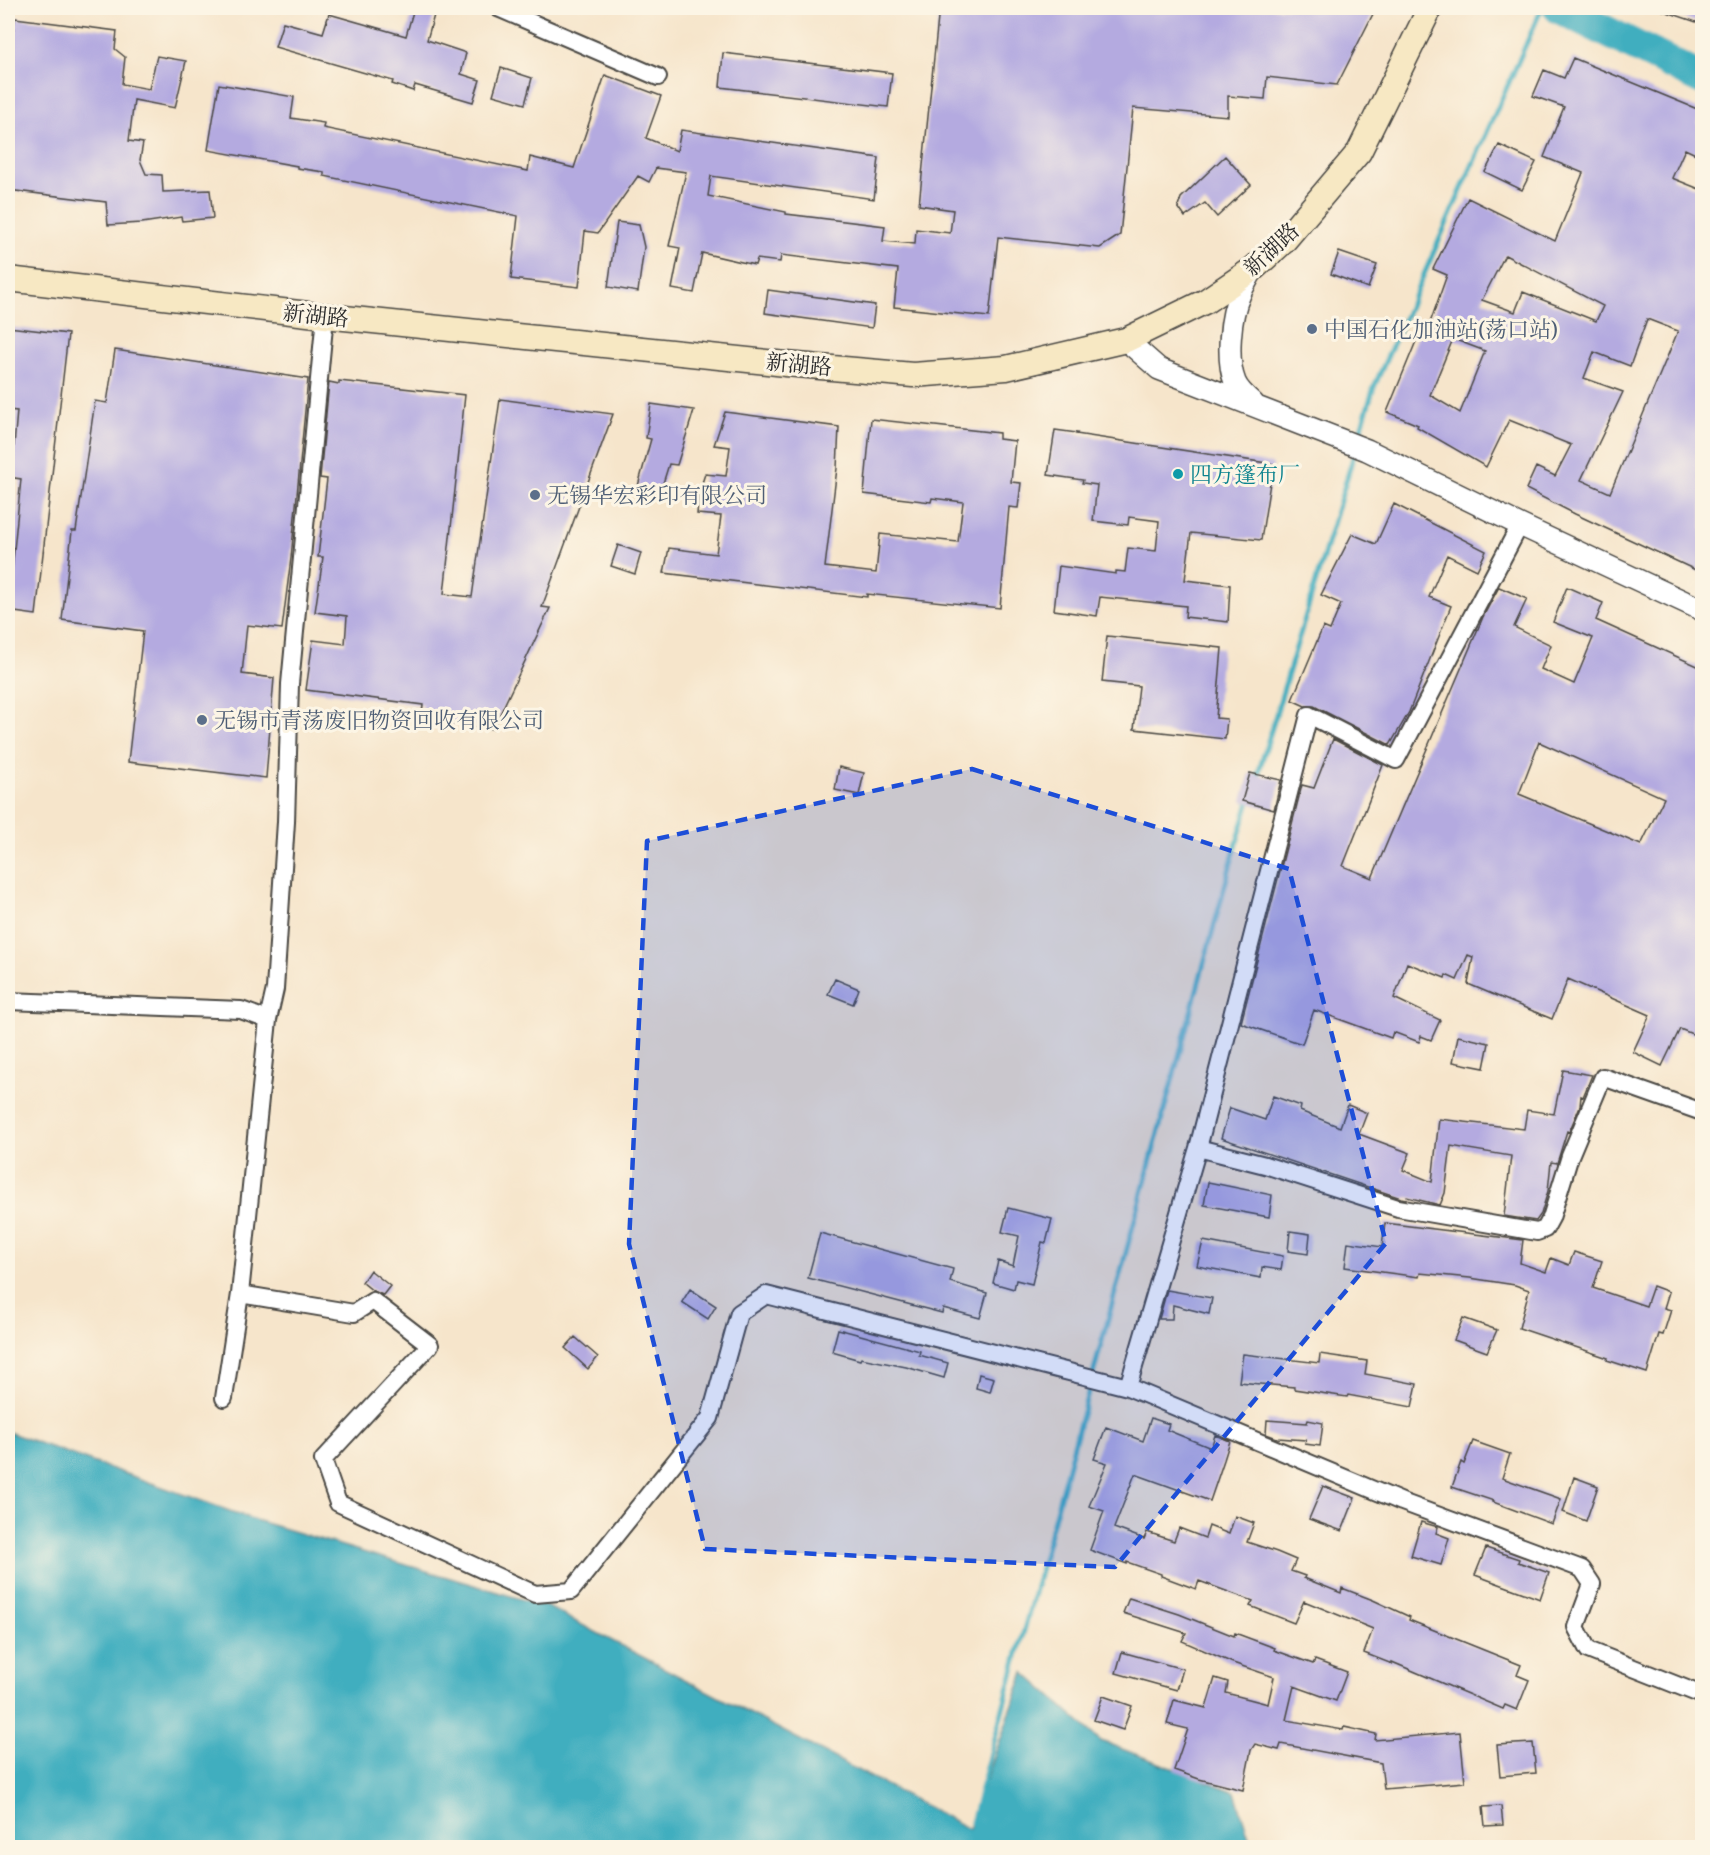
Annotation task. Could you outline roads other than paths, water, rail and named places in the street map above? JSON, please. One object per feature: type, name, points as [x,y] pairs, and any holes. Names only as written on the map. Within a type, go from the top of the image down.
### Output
[{"type":"main road","name":"新湖路","points":[[8,279],[325,316],[913,375],[1006,368],[1126,340],[1206,301],[1253,269],[1283,242],[1359,152],[1430,8]]},
{"type":"street","points":[[498,8],[658,76]]},
{"type":"street","points":[[1253,269],[1239,296],[1230,345],[1230,366],[1235,383],[1246,398],[1263,410]]},
{"type":"street","points":[[224,1398],[240,1294],[268,1020],[276,977],[286,822],[290,684],[325,316]]},
{"type":"street","points":[[1126,340],[1159,369],[1367,450],[1702,610]]},
{"type":"street","points":[[1124,1385],[1198,1148],[1310,715],[1396,760],[1520,525]]},
{"type":"street","points":[[8,1001],[241,1010],[268,1020]]},
{"type":"street","points":[[1198,1148],[1265,1165],[1398,1208],[1537,1232],[1545,1229],[1551,1218],[1570,1156],[1603,1077],[1702,1112]]},
{"type":"street","points":[[240,1294],[354,1313],[373,1300],[430,1345],[323,1460],[338,1503],[535,1594],[572,1591],[710,1418],[739,1313],[766,1294],[1124,1385],[1402,1502],[1582,1569],[1592,1584],[1576,1627],[1588,1650],[1702,1695]]},
{"type":"water","points":[[8,1432],[255,1520],[548,1607],[969,1829],[1024,1672],[1101,1741],[1235,1792],[1252,1847],[8,1848]]},
{"type":"waterway","points":[[1357,442],[1374,387],[1542,8]]},
{"type":"waterway","points":[[1559,8],[1702,79]]},
{"type":"waterway","points":[[1256,781],[1355,451]]},
{"type":"waterway","points":[[972,1823],[1250,798]]},
{"type":"place","name":"中国石化加油站(荡口站)","points":[[1312,329]]},
{"type":"place","name":"四方篷布厂","points":[[1178,474]]},
{"type":"place","name":"无锡华宏彩印有限公司","points":[[535,495]]},
{"type":"place","name":"无锡市青荡废旧物资回收有限公司","points":[[202,720]]}]
